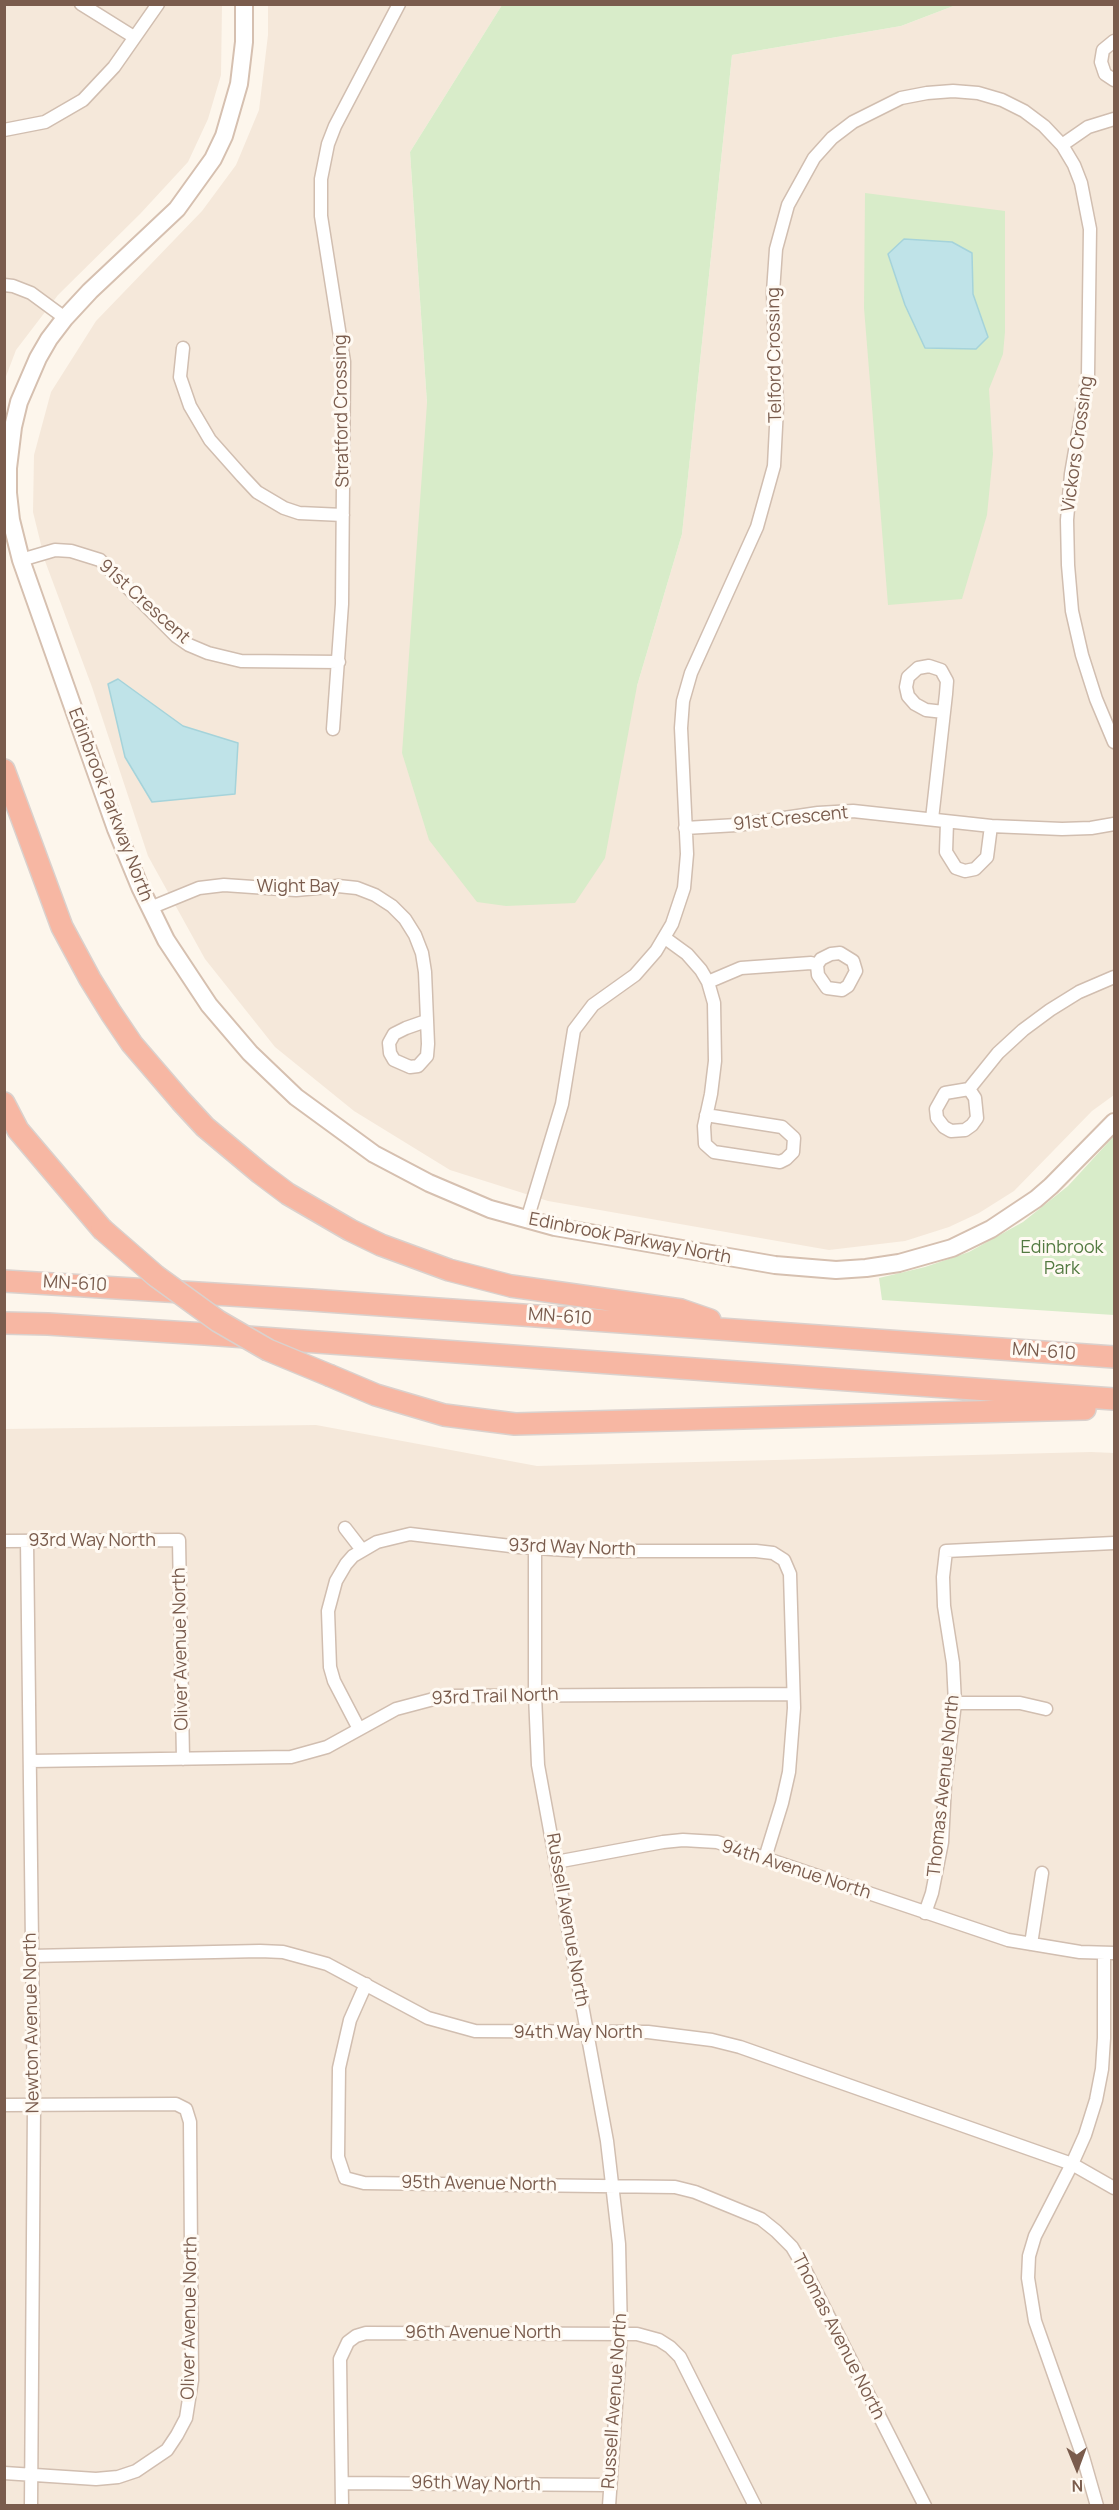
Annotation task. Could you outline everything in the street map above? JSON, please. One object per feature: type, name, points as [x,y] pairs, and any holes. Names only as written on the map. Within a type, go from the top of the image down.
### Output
[{"type":"highway","points":[[4,771],[62,927],[78,958],[132,1044],[205,1127],[260,1173],[288,1194],[321,1214],[381,1245],[458,1273],[511,1286],[681,1310],[736,1329]]},
{"type":"highway","points":[[4,1103],[18,1130],[102,1229],[156,1276],[218,1321],[268,1350],[376,1395],[444,1415],[515,1424],[1114,1409]]},
{"type":"highway","name":"MN-610","points":[[4,1281],[114,1286],[1114,1357]]},
{"type":"highway","points":[[4,1323],[205,1334],[1114,1399]]},
{"type":"street","points":[[81,4],[134,37]]},
{"type":"street","points":[[4,130],[45,122],[83,100],[107,76],[158,4]]},
{"type":"street","name":"Edinbrook Parkway North","points":[[244,4],[244,42],[239,84],[224,136],[213,159],[177,209],[65,318],[38,358],[9,426],[8,493],[11,520],[21,560],[120,840],[166,940],[209,1005],[250,1053],[296,1097],[348,1136],[403,1171],[457,1196],[527,1220],[605,1237],[801,1269],[836,1270],[899,1263],[952,1248],[1006,1220],[1052,1186],[1114,1122]]},
{"type":"street","name":"Stratford Crossing","points":[[333,729],[342,604],[344,362],[321,216],[321,179],[328,144],[335,126],[398,5]]},
{"type":"street","points":[[1114,41],[1103,50],[1101,62],[1105,74],[1114,80]]},
{"type":"street","name":"Telford Crossing","points":[[527,1220],[562,1104],[574,1030],[589,1009],[635,975],[665,938],[684,888],[686,828],[681,728],[683,700],[691,673],[745,556],[767,497],[774,466],[777,407],[773,334],[776,249],[788,204],[814,158],[832,138],[853,122],[901,98],[953,91],[978,93],[1002,100],[1031,116],[1062,145]]},
{"type":"street","points":[[1062,145],[1088,128],[1114,119]]},
{"type":"street","name":"Vickors Crossing","points":[[1062,145],[1081,183],[1090,229],[1089,375],[1071,474],[1067,520],[1072,611],[1082,655],[1096,699],[1114,742]]},
{"type":"street","points":[[4,285],[31,293],[65,318]]},
{"type":"street","points":[[183,348],[180,377],[190,406],[210,440],[257,492],[284,508],[299,513],[343,515]]},
{"type":"street","name":"91st Crescent","points":[[21,560],[55,550],[71,551],[100,560],[176,636],[189,645],[208,653],[240,661],[339,662]]},
{"type":"street","points":[[932,819],[944,712]]},
{"type":"street","name":"91st Crescent","points":[[686,828],[737,825],[818,813],[853,812],[991,826],[1062,829],[1114,824]]},
{"type":"street","points":[[947,822],[946,852],[956,868],[965,871],[975,869],[987,856],[991,826]]},
{"type":"street","name":"Wight Bay","points":[[150,908],[199,888],[224,885],[296,890],[338,886],[357,888],[375,895],[392,906],[405,919],[415,935],[422,953],[425,972],[426,1022]]},
{"type":"street","points":[[665,938],[687,954],[708,982],[716,1015],[715,1061],[704,1126],[705,1144],[714,1152],[780,1162],[786,1160],[793,1152],[794,1138],[782,1127],[706,1115]]},
{"type":"street","points":[[708,982],[741,968],[811,963],[817,965]]},
{"type":"street","points":[[969,1089],[998,1053],[1023,1030],[1079,992],[1114,977]]},
{"type":"street","points":[[345,1528],[362,1550],[346,1564],[336,1581],[328,1611],[330,1667],[334,1681],[359,1729]]},
{"type":"street","name":"93rd Way North","points":[[362,1550],[391,1537],[410,1534],[583,1551],[756,1551],[773,1553],[784,1560],[788,1567],[791,1584],[793,1694]]},
{"type":"street","name":"93rd Way North","points":[[4,1541],[179,1540]]},
{"type":"street","name":"Oliver Avenue North","points":[[179,1540],[183,1759]]},
{"type":"street","name":"Newton Avenue North","points":[[27,1541],[34,2105],[32,2505]]},
{"type":"street","name":"Thomas Avenue North","points":[[925,1913],[932,1893],[942,1842],[944,1794],[955,1703],[953,1663],[942,1577],[946,1551],[1114,1543]]},
{"type":"street","name":"Russell Avenue North","points":[[535,1548],[535,1695],[538,1765],[614,2186],[620,2244],[621,2334],[609,2505]]},
{"type":"street","points":[[765,1858],[789,1772],[793,1694]]},
{"type":"street","name":"93rd Trail North","points":[[30,1761],[291,1757],[327,1747],[396,1709],[445,1696],[793,1694]]},
{"type":"street","points":[[955,1703],[1020,1703],[1046,1708]]},
{"type":"street","name":"94th Avenue North","points":[[556,1862],[683,1840],[717,1842],[976,1931],[1031,1944],[1080,1952],[1109,1953]]},
{"type":"street","points":[[1031,1944],[1042,1873]]},
{"type":"street","name":"94th Way North","points":[[31,1956],[282,1952],[327,1964],[428,2018],[451,2026],[498,2033],[681,2035],[722,2042],[1072,2164],[1114,2188]]},
{"type":"street","points":[[1097,2505],[1086,2466],[1035,2321],[1028,2278],[1029,2256],[1035,2236],[1072,2164],[1090,2118],[1102,2070],[1109,1953]]},
{"type":"street","name":"95th Avenue North","points":[[366,1984],[350,2020],[339,2068],[338,2157],[345,2178],[364,2182],[614,2186]]},
{"type":"street","name":"Oliver Avenue North","points":[[32,2476],[96,2479],[118,2477],[136,2471],[166,2450],[186,2418],[192,2380],[190,2122],[186,2109],[176,2104],[34,2105]]},
{"type":"street","points":[[4,2105],[34,2105]]},
{"type":"street","name":"Thomas Avenue North","points":[[614,2186],[656,2185],[695,2192],[748,2212],[776,2231],[792,2247],[924,2505]]},
{"type":"street","name":"96th Avenue North","points":[[342,2482],[340,2359],[348,2342],[356,2336],[366,2333],[637,2334],[659,2340],[680,2357],[755,2505]]},
{"type":"street","points":[[4,2473],[32,2476]]},
{"type":"street","points":[[342,2482],[342,2505]]},
{"type":"street","name":"96th Way North","points":[[342,2482],[610,2485]]},
{"type":"shaded area","points":[[5,5],[222,5],[221,75],[208,119],[188,162],[140,214],[58,295],[16,350],[5,379]]},
{"type":"shaded area","points":[[268,5],[502,5],[410,152],[427,403],[637,686],[682,534],[732,55],[901,26],[956,5],[1114,5],[1114,1095],[1092,1111],[1014,1191],[979,1213],[949,1227],[905,1241],[829,1250],[548,1201],[450,1170],[354,1111],[275,1047],[205,959],[148,856],[92,687],[45,561],[33,512],[34,455],[51,392],[96,321],[202,211],[236,165],[259,110],[268,35]]},
{"type":"shaded area","points":[[316,1425],[537,1466],[1114,1453],[1114,2505],[5,2505],[4,1429]]},
{"type":"green space","points":[[502,5],[956,5],[901,26],[732,55],[682,534],[637,686],[605,858],[575,903],[506,906],[477,902],[429,840],[402,753],[427,403],[410,152]]},
{"type":"green space","points":[[865,193],[1005,211],[1005,332],[1003,354],[989,389],[993,454],[987,515],[962,599],[888,605],[864,308]]},
{"type":"green space","name":"Edinbrook Park","points":[[1114,1136],[1114,1315],[882,1300],[879,1278],[925,1267],[969,1252],[1023,1222],[1068,1186]]},
{"type":"water","points":[[904,239],[952,242],[972,253],[973,294],[988,337],[976,349],[925,348],[905,305],[888,254]]},
{"type":"water","points":[[118,679],[183,726],[238,743],[235,794],[152,802],[125,757],[108,684]]}]
